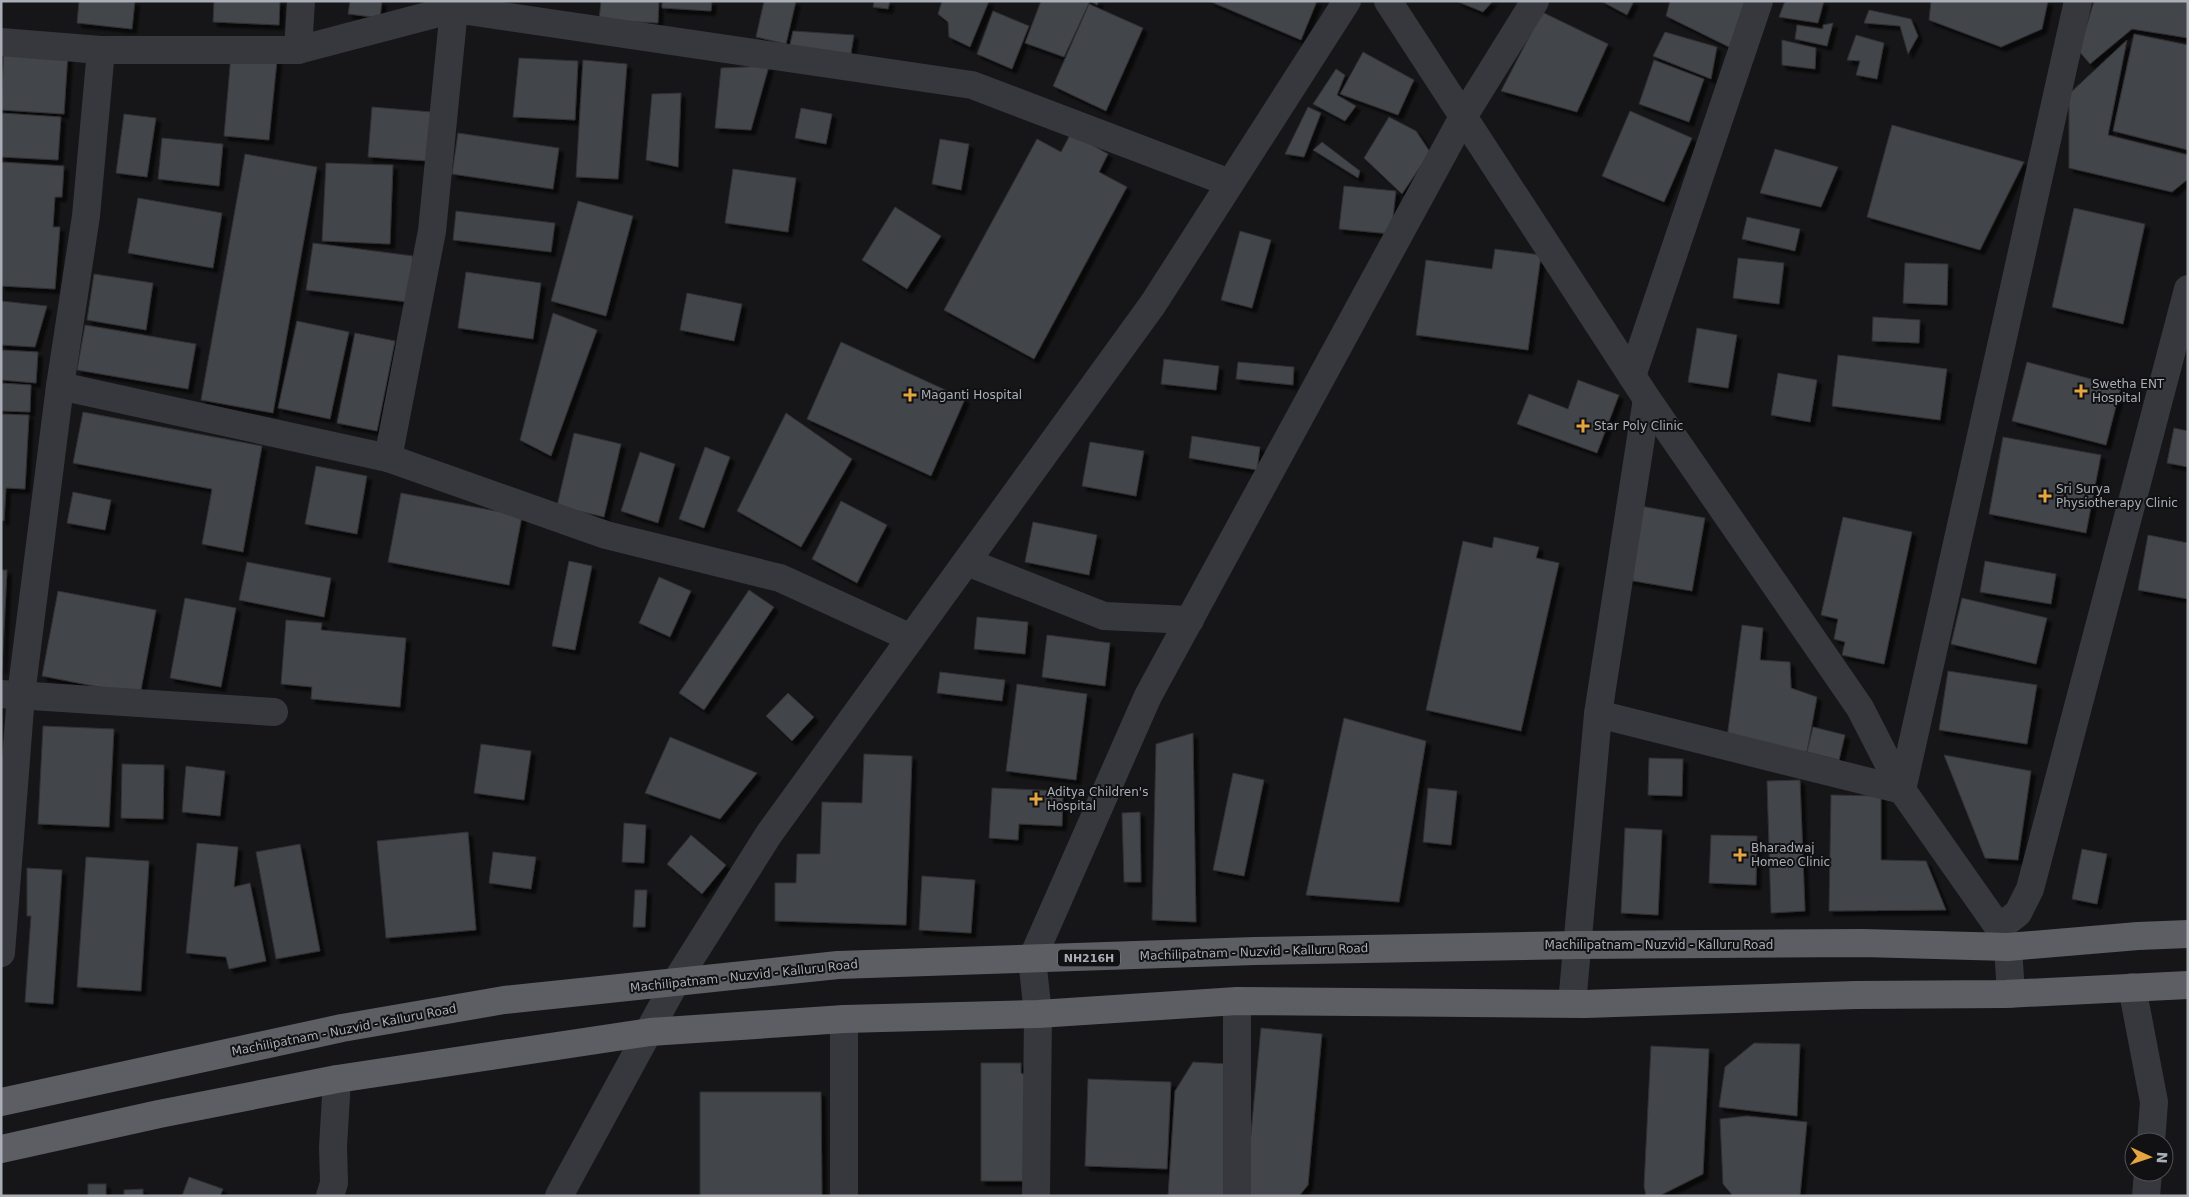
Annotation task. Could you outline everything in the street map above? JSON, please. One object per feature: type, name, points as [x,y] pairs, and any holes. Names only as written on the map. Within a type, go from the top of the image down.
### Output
[{"type":"highway","name":"Machilipatnam - Nuzvid - Kalluru Road","points":[[1,1102],[352,1027],[504,1000],[838,965],[1255,951],[1577,945],[1863,944],[2003,938],[2188,934]]},
{"type":"highway","points":[[1,1149],[159,1114],[337,1079],[650,1032],[844,1019],[1038,1014],[1236,1001],[1572,1004],[1856,995],[2011,994],[2188,985]]},
{"type":"street","points":[[298,50],[301,1]]},
{"type":"street","points":[[559,1196],[675,983],[769,834],[1153,304],[1346,1]]},
{"type":"street","points":[[1388,1],[1647,399],[1860,708],[1902,790],[2003,938],[2011,994]]},
{"type":"street","points":[[1036,1196],[1038,1014],[1032,959],[1148,696],[1463,117],[1536,1]]},
{"type":"street","points":[[1632,376],[1759,1]]},
{"type":"street","points":[[1902,790],[2078,1]]},
{"type":"street","points":[[388,458],[432,231],[454,9]]},
{"type":"street","points":[[1,42],[101,50],[298,50],[454,9],[972,85],[1230,183]]},
{"type":"street","points":[[1,953],[11,695],[86,216],[101,50]]},
{"type":"street","points":[[2003,938],[2030,888],[2188,289]]},
{"type":"street","points":[[60,386],[388,458],[606,535],[780,578],[911,638]]},
{"type":"street","points":[[1572,1004],[1598,714],[1647,399]]},
{"type":"street","points":[[966,562],[1104,616],[1190,620]]},
{"type":"street","points":[[11,695],[274,712]]},
{"type":"street","points":[[1598,714],[1902,790]]},
{"type":"street","points":[[2132,987],[2154,1102],[2152,1132]]},
{"type":"street","points":[[1236,1001],[1237,1196]]},
{"type":"street","points":[[844,1019],[844,1196]]},
{"type":"street","points":[[330,1196],[334,1183],[332,1147],[337,1079]]},
{"type":"street","points":[[2146,1196],[2147,1182]]},
{"type":"building","points":[[79,1],[135,1],[132,29],[77,23]]},
{"type":"building","points":[[214,1],[280,1],[279,25],[213,22]]},
{"type":"building","points":[[350,1],[382,1],[380,18],[348,14]]},
{"type":"building","points":[[601,1],[659,1],[658,23],[599,20]]},
{"type":"building","points":[[662,1],[712,1],[711,11],[662,8]]},
{"type":"building","points":[[764,1],[796,1],[786,44],[756,37]]},
{"type":"building","points":[[874,1],[890,1],[888,9],[873,7]]},
{"type":"building","points":[[942,1],[989,1],[970,47],[949,37],[948,22],[938,14]]},
{"type":"building","points":[[1041,1],[1090,1],[1064,57],[1025,43]]},
{"type":"building","points":[[1090,1],[1099,1],[1097,5]]},
{"type":"building","points":[[1209,1],[1317,1],[1301,40]]},
{"type":"building","points":[[1456,1],[1493,1],[1483,12]]},
{"type":"building","points":[[1601,1],[1634,1],[1627,15]]},
{"type":"building","points":[[1670,1],[1745,1],[1731,48],[1666,16]]},
{"type":"building","points":[[1785,1],[1824,1],[1818,23],[1779,17]]},
{"type":"building","points":[[1931,1],[2048,1],[2042,29],[2001,47],[1929,20]]},
{"type":"building","points":[[2094,1],[2188,1],[2188,38],[2132,29],[2090,64],[2079,51]]},
{"type":"building","points":[[1089,4],[1143,28],[1106,111],[1053,86]]},
{"type":"building","points":[[1869,10],[1911,19],[1918,36],[1908,54],[1900,26],[1864,23]]},
{"type":"building","points":[[993,11],[1029,26],[1012,69],[977,54]]},
{"type":"building","points":[[1542,12],[1608,44],[1577,112],[1501,91]]},
{"type":"building","points":[[1833,23],[1827,46],[1795,39],[1797,25],[1823,29],[1823,25]]},
{"type":"building","points":[[793,31],[854,35],[850,59],[789,49]]},
{"type":"building","points":[[1665,32],[1717,47],[1711,79],[1653,56]]},
{"type":"building","points":[[2134,34],[2188,45],[2188,150],[2113,131]]},
{"type":"building","points":[[1856,35],[1884,43],[1877,79],[1856,75],[1860,61],[1847,60]]},
{"type":"building","points":[[1782,40],[1816,48],[1815,69],[1782,65]]},
{"type":"building","points":[[2127,40],[2108,135],[2188,155],[2188,179],[2172,192],[2069,168],[2069,94]]},
{"type":"building","points":[[4,47],[68,52],[64,114],[1,110]]},
{"type":"building","points":[[1363,52],[1414,80],[1398,115],[1340,94]]},
{"type":"building","points":[[231,55],[277,60],[269,140],[224,136]]},
{"type":"building","points":[[519,58],[578,61],[575,120],[513,117]]},
{"type":"building","points":[[583,60],[627,64],[618,179],[576,177]]},
{"type":"building","points":[[1654,60],[1704,79],[1689,122],[1639,104]]},
{"type":"building","points":[[769,66],[751,130],[715,128],[721,68]]},
{"type":"building","points":[[1336,69],[1345,75],[1337,95],[1356,106],[1345,121],[1313,104]]},
{"type":"building","points":[[681,93],[678,167],[646,160],[652,94]]},
{"type":"building","points":[[372,107],[432,112],[428,161],[368,157]]},
{"type":"building","points":[[1308,107],[1321,113],[1304,157],[1285,154]]},
{"type":"building","points":[[801,108],[832,114],[826,144],[795,138]]},
{"type":"building","points":[[1630,111],[1692,138],[1664,202],[1602,176]]},
{"type":"building","points":[[1,113],[61,117],[58,160],[1,157]]},
{"type":"building","points":[[124,114],[156,118],[147,177],[116,173]]},
{"type":"building","points":[[1389,117],[1416,131],[1430,152],[1402,194],[1364,158]]},
{"type":"building","points":[[1892,125],[2024,162],[1980,250],[1867,217]]},
{"type":"building","points":[[458,133],[559,148],[553,189],[452,174]]},
{"type":"building","points":[[1071,133],[1108,154],[1099,172],[1127,187],[1034,359],[944,310],[1037,139],[1061,152]]},
{"type":"building","points":[[162,138],[223,144],[219,186],[158,179]]},
{"type":"building","points":[[940,139],[969,144],[961,190],[932,184]]},
{"type":"building","points":[[1322,142],[1360,171],[1358,178],[1313,150]]},
{"type":"building","points":[[1775,149],[1838,167],[1821,207],[1760,193]]},
{"type":"building","points":[[245,154],[317,167],[273,413],[201,400]]},
{"type":"building","points":[[1,162],[64,166],[62,197],[55,197],[53,227],[60,227],[55,289],[1,286]]},
{"type":"building","points":[[326,163],[393,165],[390,244],[322,241]]},
{"type":"building","points":[[733,169],[796,178],[788,232],[725,223]]},
{"type":"building","points":[[1344,186],[1396,191],[1391,234],[1339,229]]},
{"type":"building","points":[[138,198],[222,213],[213,268],[128,253]]},
{"type":"building","points":[[578,201],[633,216],[606,316],[551,301]]},
{"type":"building","points":[[895,207],[941,236],[907,289],[862,260]]},
{"type":"building","points":[[2074,208],[2145,224],[2123,324],[2052,307]]},
{"type":"building","points":[[456,211],[555,223],[551,252],[453,240]]},
{"type":"building","points":[[1747,217],[1800,229],[1795,251],[1742,239]]},
{"type":"building","points":[[1240,231],[1271,240],[1252,308],[1221,300]]},
{"type":"building","points":[[313,243],[413,256],[408,302],[306,290]]},
{"type":"building","points":[[1495,249],[1541,255],[1528,350],[1416,335],[1426,260],[1492,269]]},
{"type":"building","points":[[1738,258],[1784,263],[1779,304],[1733,298]]},
{"type":"building","points":[[1905,263],[1948,264],[1947,305],[1903,303]]},
{"type":"building","points":[[466,272],[541,283],[533,339],[458,328]]},
{"type":"building","points":[[94,274],[153,283],[146,330],[87,320]]},
{"type":"building","points":[[687,293],[742,304],[734,341],[680,330]]},
{"type":"building","points":[[1,301],[47,306],[35,347],[1,345]]},
{"type":"building","points":[[553,313],[597,330],[551,456],[520,440]]},
{"type":"building","points":[[1873,317],[1920,320],[1919,343],[1872,341]]},
{"type":"building","points":[[297,321],[349,332],[330,419],[278,408]]},
{"type":"building","points":[[85,325],[196,344],[188,389],[77,370]]},
{"type":"building","points":[[1697,328],[1737,335],[1728,388],[1688,382]]},
{"type":"building","points":[[355,333],[395,341],[377,431],[337,423]]},
{"type":"building","points":[[841,342],[965,399],[931,476],[807,419]]},
{"type":"building","points":[[1,350],[38,352],[36,383],[1,380]]},
{"type":"building","points":[[1838,355],[1947,369],[1940,420],[1832,406]]},
{"type":"building","points":[[1164,359],[1219,366],[1216,390],[1161,384]]},
{"type":"building","points":[[1238,362],[1294,367],[1293,385],[1236,379]]},
{"type":"building","points":[[2027,362],[2121,387],[2106,445],[2012,421]]},
{"type":"building","points":[[1778,373],[1817,380],[1810,422],[1771,415]]},
{"type":"building","points":[[1578,380],[1619,395],[1597,453],[1517,424],[1529,394],[1568,409]]},
{"type":"building","points":[[1,383],[31,385],[30,412],[1,411]]},
{"type":"building","points":[[83,412],[262,446],[243,552],[202,544],[212,489],[73,463]]},
{"type":"building","points":[[786,413],[852,459],[801,547],[737,511]]},
{"type":"building","points":[[1,414],[29,415],[25,489],[6,488],[4,521],[1,520]]},
{"type":"building","points":[[2174,428],[2188,431],[2188,467],[2167,463]]},
{"type":"building","points":[[574,433],[621,444],[604,517],[557,506]]},
{"type":"building","points":[[1192,436],[1260,447],[1257,470],[1189,458]]},
{"type":"building","points":[[2003,437],[2101,455],[2086,533],[1989,514]]},
{"type":"building","points":[[1090,442],[1144,451],[1136,496],[1082,486]]},
{"type":"building","points":[[705,447],[730,457],[704,528],[679,519]]},
{"type":"building","points":[[640,452],[675,464],[658,523],[621,511]]},
{"type":"building","points":[[316,466],[367,476],[357,534],[305,524]]},
{"type":"building","points":[[73,492],[111,500],[105,530],[67,523]]},
{"type":"building","points":[[401,493],[522,516],[509,585],[388,562]]},
{"type":"building","points":[[841,501],[887,525],[857,583],[812,559]]},
{"type":"building","points":[[1641,506],[1705,518],[1692,591],[1628,580]]},
{"type":"building","points":[[1843,517],[1912,532],[1884,664],[1842,655],[1845,642],[1834,639],[1838,619],[1821,615]]},
{"type":"building","points":[[1033,522],[1097,535],[1089,575],[1025,562]]},
{"type":"building","points":[[2148,535],[2188,543],[2188,599],[2138,590]]},
{"type":"building","points":[[1494,537],[1539,547],[1536,558],[1559,563],[1521,731],[1426,710],[1463,541],[1492,548]]},
{"type":"building","points":[[569,561],[592,566],[575,650],[552,646]]},
{"type":"building","points":[[1985,561],[2056,574],[2051,604],[1980,592]]},
{"type":"building","points":[[247,562],[331,578],[324,617],[239,600]]},
{"type":"building","points":[[1,570],[7,570],[2,669],[1,669]]},
{"type":"building","points":[[659,577],[691,591],[670,637],[639,623]]},
{"type":"building","points":[[749,590],[774,607],[704,710],[679,693]]},
{"type":"building","points":[[58,591],[156,610],[140,695],[42,676]]},
{"type":"building","points":[[185,598],[236,608],[221,687],[170,678]]},
{"type":"building","points":[[1962,598],[2047,618],[2036,664],[1951,644]]},
{"type":"building","points":[[977,617],[1028,622],[1025,654],[974,649]]},
{"type":"building","points":[[286,620],[322,623],[321,630],[406,638],[400,707],[311,699],[312,687],[281,684]]},
{"type":"building","points":[[1742,625],[1763,628],[1760,660],[1790,662],[1791,688],[1817,697],[1807,752],[1727,738]]},
{"type":"building","points":[[1047,635],[1110,643],[1105,686],[1042,677]]},
{"type":"building","points":[[1948,671],[2037,685],[2027,744],[1939,730]]},
{"type":"building","points":[[940,672],[1005,680],[1002,701],[937,693]]},
{"type":"building","points":[[1017,684],[1087,694],[1076,780],[1006,771]]},
{"type":"building","points":[[788,693],[814,717],[792,741],[766,716]]},
{"type":"building","points":[[1344,718],[1426,741],[1399,902],[1306,895]]},
{"type":"building","points":[[43,726],[114,729],[109,827],[38,824]]},
{"type":"building","points":[[1813,727],[1845,735],[1839,760],[1807,752]]},
{"type":"building","points":[[1193,733],[1196,922],[1152,920],[1156,744]]},
{"type":"building","points":[[670,737],[757,773],[720,819],[645,793]]},
{"type":"building","points":[[481,744],[531,751],[524,800],[474,793]]},
{"type":"building","points":[[864,754],[912,756],[906,925],[775,921],[775,883],[796,883],[797,854],[820,854],[822,802],[862,803]]},
{"type":"building","points":[[1944,755],[2031,771],[2018,860],[1985,858]]},
{"type":"building","points":[[1649,758],[1683,759],[1682,796],[1648,795]]},
{"type":"building","points":[[122,764],[164,765],[163,819],[121,818]]},
{"type":"building","points":[[186,766],[225,771],[220,816],[182,812]]},
{"type":"building","points":[[1233,773],[1264,780],[1244,876],[1213,870]]},
{"type":"building","points":[[1800,780],[1805,911],[1771,913],[1767,781]]},
{"type":"building","points":[[992,788],[1063,791],[1062,826],[1019,824],[1018,840],[989,838]]},
{"type":"building","points":[[1428,788],[1457,791],[1451,845],[1423,842]]},
{"type":"building","points":[[1831,795],[1881,796],[1881,860],[1926,861],[1946,910],[1829,911]]},
{"type":"building","points":[[1140,812],[1141,882],[1124,882],[1122,813]]},
{"type":"building","points":[[624,823],[646,825],[644,863],[622,862]]},
{"type":"building","points":[[1625,828],[1662,830],[1658,915],[1621,913]]},
{"type":"building","points":[[468,832],[476,930],[386,938],[377,841]]},
{"type":"building","points":[[691,835],[726,865],[702,894],[667,864]]},
{"type":"building","points":[[1711,835],[1757,836],[1756,885],[1709,883]]},
{"type":"building","points":[[197,843],[238,847],[234,887],[250,883],[266,961],[229,969],[226,957],[186,953]]},
{"type":"building","points":[[300,844],[320,951],[276,959],[256,852]]},
{"type":"building","points":[[2082,849],[2107,854],[2097,904],[2072,899]]},
{"type":"building","points":[[493,852],[536,857],[531,889],[489,883]]},
{"type":"building","points":[[86,857],[149,861],[141,991],[77,987]]},
{"type":"building","points":[[27,868],[62,870],[53,1004],[25,1002],[31,916],[27,916]]},
{"type":"building","points":[[922,876],[975,880],[971,933],[919,930]]},
{"type":"building","points":[[635,890],[647,890],[645,927],[633,927]]},
{"type":"building","points":[[1261,1028],[1322,1034],[1308,1185],[1299,1196],[1245,1196]]},
{"type":"building","points":[[1754,1043],[1800,1044],[1797,1116],[1719,1107],[1725,1067]]},
{"type":"building","points":[[1651,1046],[1709,1049],[1703,1174],[1659,1196],[1646,1196],[1644,1186]]},
{"type":"building","points":[[1193,1062],[1229,1064],[1231,1196],[1168,1196],[1175,1091]]},
{"type":"building","points":[[981,1063],[1021,1063],[1021,1073],[1027,1076],[1027,1181],[981,1181]]},
{"type":"building","points":[[1088,1079],[1171,1082],[1167,1169],[1085,1166]]},
{"type":"building","points":[[700,1092],[821,1092],[822,1196],[700,1196]]},
{"type":"building","points":[[1747,1116],[1807,1122],[1800,1196],[1733,1196],[1723,1184],[1720,1119]]},
{"type":"building","points":[[189,1177],[223,1189],[220,1196],[182,1196]]},
{"type":"building","points":[[88,1184],[106,1184],[106,1196],[88,1196]]},
{"type":"building","points":[[143,1189],[143,1196],[124,1196],[124,1190]]},
{"type":"place","name":"Swetha ENT Hospital","points":[[2081,391]]},
{"type":"place","name":"Maganti Hospital","points":[[910,395]]},
{"type":"place","name":"Star Poly Clinic","points":[[1583,426]]},
{"type":"place","name":"Sri Surya Physiotherapy Clinic","points":[[2045,496]]},
{"type":"place","name":"Aditya Children's Hospital","points":[[1036,799]]},
{"type":"place","name":"Bharadwaj Homeo Clinic","points":[[1740,855]]}]
